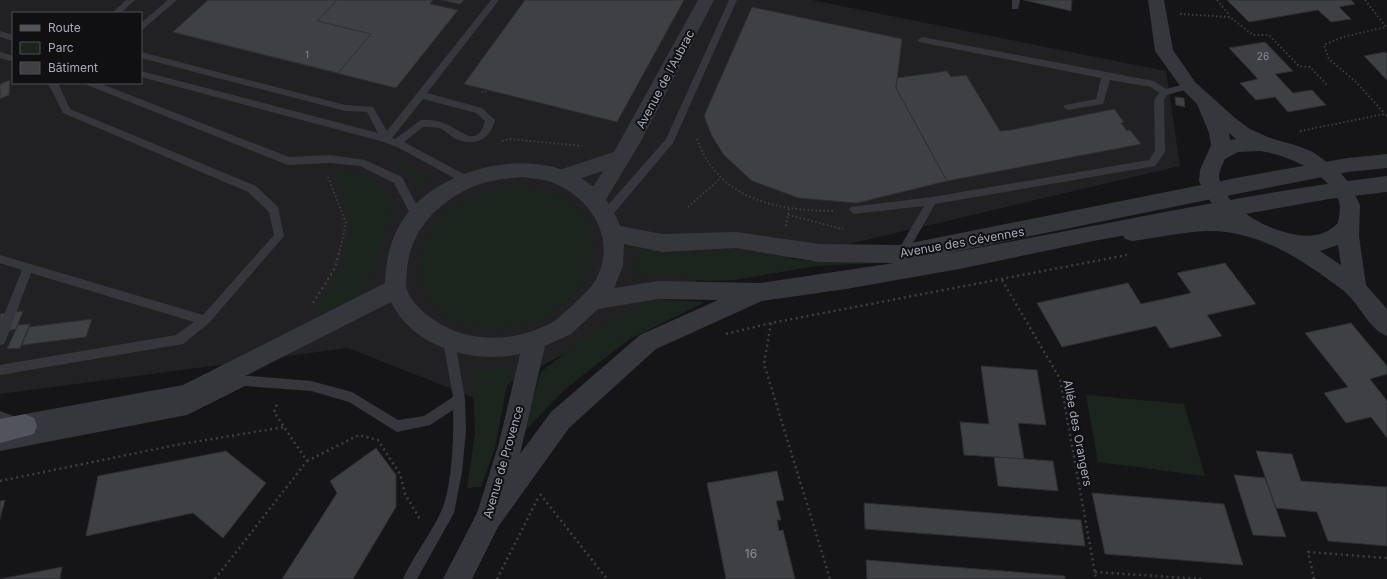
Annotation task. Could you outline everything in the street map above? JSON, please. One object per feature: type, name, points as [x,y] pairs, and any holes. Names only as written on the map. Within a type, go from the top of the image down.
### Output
[{"type":"main road","points":[[0,431],[25,426]]},
{"type":"street","name":"Avenue de l'Aubrac","points":[[605,216],[622,157],[706,0]]},
{"type":"street","points":[[1157,6],[1164,51],[1189,86],[1205,102],[1243,134],[1266,144],[1296,153],[1325,170],[1343,189],[1349,202],[1351,216],[1348,226],[1356,288]]},
{"type":"street","points":[[1205,102],[1220,133],[1221,145],[1210,170],[1209,181],[1212,190],[1227,210],[1254,230],[1287,242],[1322,263],[1356,288],[1387,326]]},
{"type":"street","points":[[1217,154],[1229,147],[1246,144],[1266,144]]},
{"type":"street","points":[[560,177],[622,157]]},
{"type":"street","name":"Avenue des Cévennes","points":[[605,216],[662,243],[736,240],[819,253],[901,254],[1212,190],[1325,170],[1387,161]]},
{"type":"street","points":[[523,170],[542,172],[560,177],[579,186],[605,216],[614,254],[606,282],[592,301],[563,327],[535,340],[506,347],[476,347],[449,341],[424,327],[406,308],[396,288],[396,263],[402,241],[417,216],[437,197],[467,181],[504,171],[523,170]]},
{"type":"street","name":"Avenue des Cévennes","points":[[592,301],[658,290],[760,292],[959,260],[1093,233],[1343,189],[1387,184]]},
{"type":"street","name":"Avenue des Cévennes","points":[[1093,233],[1136,232],[1208,223],[1227,224],[1254,230]]},
{"type":"street","points":[[1287,242],[1307,244],[1325,242],[1339,236],[1348,226]]},
{"type":"street","points":[[25,426],[186,395],[396,288]]},
{"type":"street","points":[[489,518],[560,420],[648,342],[760,292]]},
{"type":"street","name":"Avenue de Provence","points":[[457,579],[489,518],[511,443],[535,340]]},
{"type":"lane","points":[[117,12],[131,0]]},
{"type":"lane","points":[[142,27],[173,0]]},
{"type":"lane","points":[[386,139],[495,0]]},
{"type":"lane","points":[[605,216],[670,141],[733,0]]},
{"type":"lane","points":[[0,34],[12,38]]},
{"type":"lane","points":[[922,40],[1154,84],[1164,93]]},
{"type":"lane","points":[[0,55],[12,59]]},
{"type":"lane","points":[[142,55],[345,108],[370,109],[386,139]]},
{"type":"lane","points":[[142,74],[386,139],[467,181]]},
{"type":"lane","points":[[1068,107],[1100,102],[1106,76]]},
{"type":"lane","points":[[0,370],[179,340],[205,320],[279,236],[274,210],[252,189],[66,111],[53,84]]},
{"type":"lane","points":[[93,84],[288,161],[330,159],[362,163],[398,180],[417,216]]},
{"type":"lane","points":[[854,210],[932,201],[1152,163],[1160,152],[1159,100],[1164,93],[1189,86]]},
{"type":"lane","points":[[396,143],[421,123],[445,127],[459,137],[474,140],[480,138],[488,129],[490,120],[479,110],[420,94]]},
{"type":"lane","points":[[901,254],[932,201]]},
{"type":"lane","points":[[1,259],[205,320]]},
{"type":"lane","points":[[0,340],[28,267]]},
{"type":"lane","points":[[410,579],[450,508],[460,435],[459,400],[449,341]]},
{"type":"lane","points":[[221,378],[285,382],[311,386],[352,397],[397,426],[426,421],[459,400]]},
{"type":"lane","points":[[0,445],[187,409],[245,380]]},
{"type":"lane","points":[[0,417],[25,426]]},
{"type":"path","points":[[1217,0],[1230,17],[1253,35],[1269,35],[1299,66],[1310,67],[1327,85]]},
{"type":"path","points":[[1365,0],[1387,27],[1343,37],[1324,45],[1328,59],[1354,81],[1386,115]]},
{"type":"path","points":[[1157,6],[1230,17]]},
{"type":"path","points":[[1266,144],[1290,133],[1386,115]]},
{"type":"path","points":[[697,139],[705,162],[721,178],[750,196],[789,208],[813,211],[854,210]]},
{"type":"path","points":[[302,336],[303,315],[314,302],[335,268],[346,223],[326,171],[330,159]]},
{"type":"path","points":[[688,207],[693,201],[721,178]]},
{"type":"path","points":[[787,221],[789,208]]},
{"type":"path","points":[[788,215],[849,230]]},
{"type":"path","points":[[721,335],[771,323],[1129,255]]},
{"type":"path","name":"Allée des Orangers","points":[[1002,280],[1060,379],[1096,579]]},
{"type":"path","points":[[771,323],[764,364],[830,579]]},
{"type":"path","points":[[285,382],[274,412],[308,461]]},
{"type":"path","points":[[0,481],[176,446],[284,427]]},
{"type":"path","points":[[215,579],[308,461],[359,435],[378,440],[400,474],[405,494],[423,524]]},
{"type":"path","points":[[496,579],[544,487]]},
{"type":"path","points":[[540,494],[607,579]]},
{"type":"path","points":[[1314,579],[1308,552],[1387,558]]},
{"type":"path","points":[[1095,572],[1202,579]]},
{"type":"shaded area","points":[[0,0],[812,0],[1166,71],[1180,166],[700,279],[480,400],[348,348],[0,394]]},
{"type":"green space","points":[[400,161],[430,180],[418,187],[411,177],[395,165]]},
{"type":"green space","points":[[334,172],[358,174],[374,181],[386,193],[392,210],[376,262],[368,281],[350,300],[329,313],[313,314],[339,270],[348,246],[350,233],[348,209]]},
{"type":"green space","points":[[508,187],[544,190],[555,194],[576,207],[589,227],[593,238],[594,249],[588,273],[571,298],[555,311],[537,321],[499,328],[480,328],[462,324],[442,313],[427,295],[419,269],[420,256],[424,243],[430,231],[438,221],[459,203],[483,193]]},
{"type":"green space","points":[[639,246],[660,252],[679,254],[723,249],[809,261],[896,262],[816,266],[735,280],[705,281],[675,277],[632,278]]},
{"type":"green space","points":[[647,299],[705,302],[628,340],[564,390],[522,434],[541,372],[593,332]]},
{"type":"green space","points":[[514,366],[506,391],[495,447],[481,487],[467,488],[475,433],[473,386],[475,371]]},
{"type":"green space","points":[[1086,395],[1184,404],[1205,476],[1098,462]]},
{"type":"building","points":[[208,0],[433,0],[430,4],[458,10],[396,88],[173,32]]},
{"type":"building","points":[[208,0],[337,0],[317,21],[371,34],[338,73],[173,32]]},
{"type":"building","points":[[441,0],[464,0],[460,4]]},
{"type":"building","points":[[525,0],[684,0],[617,122],[464,84]]},
{"type":"building","points":[[1024,0],[1072,0],[1071,11]]},
{"type":"building","points":[[1227,0],[1351,0],[1355,4],[1339,7],[1351,19],[1331,22],[1318,10],[1249,22]]},
{"type":"building","points":[[752,7],[902,39],[896,88],[947,181],[857,203],[799,198],[752,181],[724,155],[712,136],[704,116]]},
{"type":"building","points":[[1265,42],[1293,71],[1275,74],[1293,93],[1312,90],[1326,105],[1288,112],[1275,97],[1256,100],[1240,83],[1258,79],[1229,48]]},
{"type":"building","points":[[1385,52],[1387,54],[1387,80],[1364,56]]},
{"type":"building","points":[[947,71],[951,77],[966,75],[1000,131],[1114,109],[1124,122],[1121,123],[1127,131],[1130,130],[1141,144],[947,181],[896,88],[897,78]]},
{"type":"building","points":[[10,80],[9,95],[0,99],[0,84]]},
{"type":"building","points":[[1175,97],[1184,98],[1185,107],[1176,105]]},
{"type":"building","points":[[1225,263],[1256,304],[1207,315],[1222,336],[1170,348],[1156,326],[1062,347],[1037,303],[1128,283],[1141,304],[1191,293],[1177,273]]},
{"type":"building","points":[[23,311],[16,329],[0,332],[0,314]]},
{"type":"building","points":[[92,319],[86,337],[22,345],[29,327]]},
{"type":"building","points":[[1351,323],[1387,366],[1387,374],[1370,379],[1387,401],[1387,438],[1371,417],[1346,423],[1324,393],[1348,387],[1305,333]]},
{"type":"building","points":[[30,324],[20,348],[7,349],[18,325]]},
{"type":"building","points":[[981,366],[1037,370],[1046,425],[1018,423],[1024,459],[964,455],[960,422],[989,424]]},
{"type":"building","points":[[376,448],[396,475],[396,507],[353,579],[282,579],[337,493],[330,481]]},
{"type":"building","points":[[226,451],[266,483],[223,538],[193,513],[86,536],[98,476]]},
{"type":"building","points":[[1256,451],[1292,454],[1301,481],[1387,487],[1387,546],[1328,541],[1317,512],[1276,508]]},
{"type":"building","points":[[994,457],[1053,461],[1058,491],[998,486]]},
{"type":"building","points":[[777,471],[784,500],[776,501],[781,520],[777,520],[779,531],[783,530],[795,579],[726,579],[707,483]]},
{"type":"building","points":[[1234,475],[1265,478],[1286,537],[1253,535]]},
{"type":"building","points":[[1092,493],[1224,504],[1243,565],[1105,554]]},
{"type":"building","points":[[5,500],[0,519],[0,501]]},
{"type":"building","points":[[864,503],[1081,520],[1085,546],[865,529]]},
{"type":"building","points":[[866,560],[1065,576],[1065,579],[867,579]]},
{"type":"building","points":[[62,567],[60,579],[0,579]]}]
